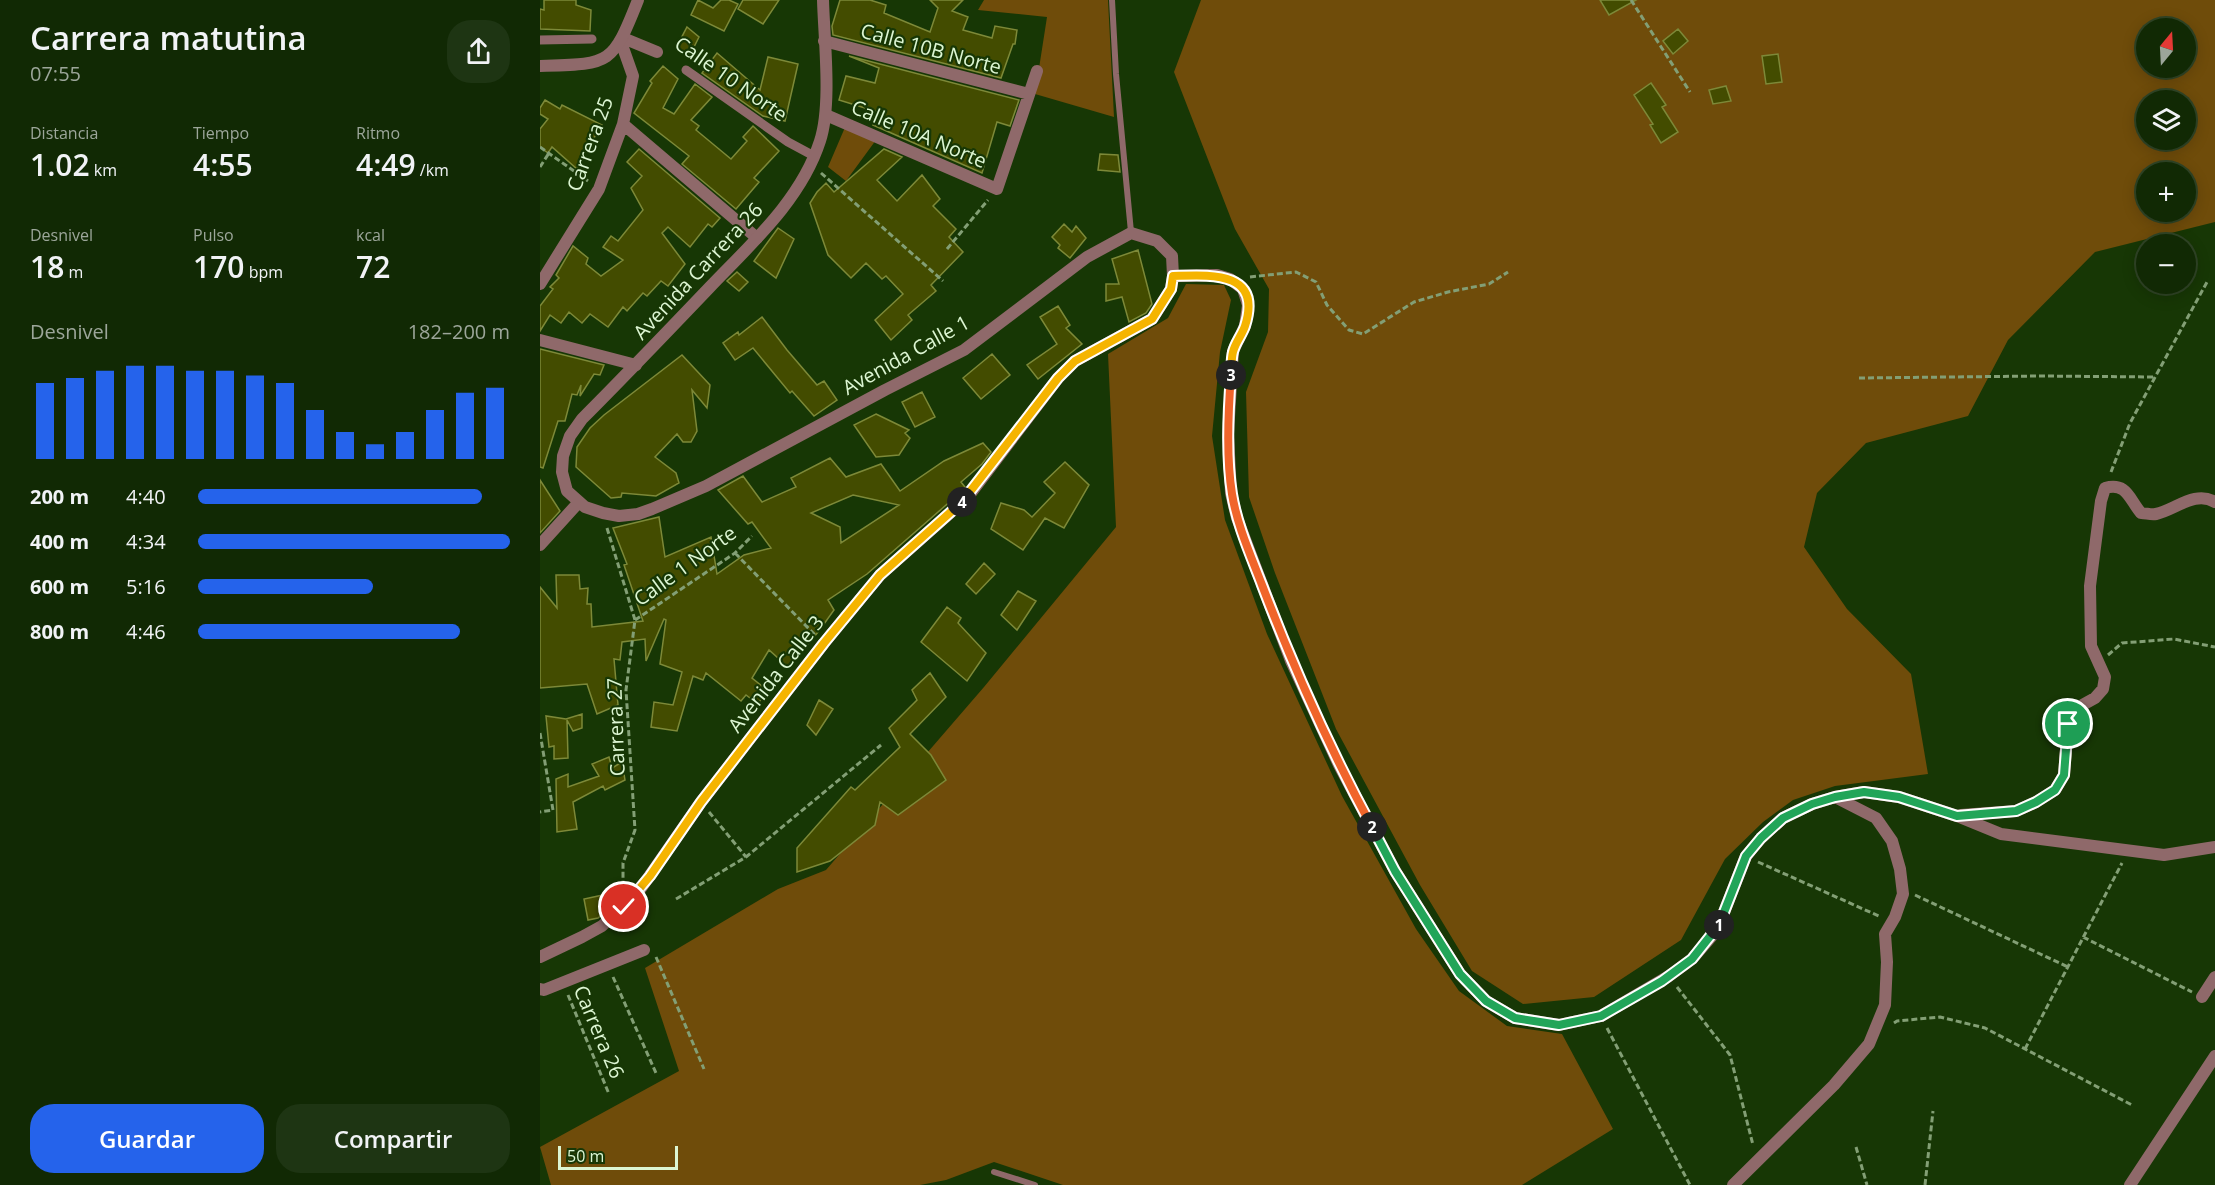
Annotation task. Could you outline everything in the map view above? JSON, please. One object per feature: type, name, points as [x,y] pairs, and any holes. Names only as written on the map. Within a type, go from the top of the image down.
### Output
[{"type":"street","points":[[540,66],[599,62],[610,55],[622,40],[638,0]]},
{"type":"street","name":"Avenida Carrera 26","points":[[579,502],[567,490],[562,472],[563,456],[570,436],[582,419],[757,238],[794,194],[812,160],[826,115],[823,0]]},
{"type":"street","points":[[540,40],[592,39]]},
{"type":"street","name":"Calle 10 Norte","points":[[622,40],[657,52]]},
{"type":"street","name":"Carrera 25","points":[[540,284],[599,189],[623,124],[633,76],[622,40]]},
{"type":"street","name":"Calle 10B Norte","points":[[824,41],[1029,94]]},
{"type":"street","name":"Calle 10 Norte","points":[[686,70],[812,160]]},
{"type":"street","points":[[997,189],[1037,71]]},
{"type":"street","name":"Calle 10A Norte","points":[[826,115],[997,189]]},
{"type":"street","points":[[623,124],[757,238]]},
{"type":"street","points":[[1131,233],[1157,241],[1172,256],[1173,276],[1217,275],[1230,279],[1243,289],[1248,305],[1245,326],[1233,351],[1228,434],[1231,493],[1237,518],[1291,661],[1339,765],[1395,871],[1460,974],[1486,1001],[1515,1018],[1559,1025],[1601,1016],[1669,976],[1692,959],[1717,930],[1746,856],[1761,838],[1783,818],[1812,804],[1835,797],[1864,792],[1899,797],[1957,816],[2001,834],[2129,851],[2164,855],[2215,847]]},
{"type":"street","name":"Avenida Calle 1","points":[[579,502],[591,510],[619,516],[638,514],[673,502],[964,350],[1087,257],[1131,233]]},
{"type":"street","name":"Avenida Calle 3","points":[[540,957],[602,926],[624,907],[650,876],[701,802],[824,643],[880,575],[967,498],[1058,378],[1075,361],[1152,319],[1171,289],[1173,276]]},
{"type":"street","points":[[540,340],[636,365]]},
{"type":"street","points":[[1957,816],[2016,811],[2055,790],[2064,775],[2068,724],[2077,708],[2095,698],[2103,689],[2105,677],[2091,646],[2090,586],[2100,501],[2105,488],[2115,485],[2125,489],[2141,513],[2154,514],[2192,499],[2209,498],[2215,502]]},
{"type":"street","points":[[540,546],[579,502]]},
{"type":"street","points":[[1732,1185],[1834,1085],[1869,1044],[1885,1005],[1887,962],[1885,934],[1903,894],[1900,869],[1892,841],[1876,818],[1835,797]]},
{"type":"street","points":[[540,989],[544,990],[644,950]]},
{"type":"street","points":[[2202,997],[2215,977]]},
{"type":"street","points":[[2130,1185],[2215,1056]]},
{"type":"lane","points":[[1112,0],[1116,74],[1131,233]]},
{"type":"lane","points":[[994,1172],[1035,1185]]},
{"type":"path","points":[[1631,0],[1690,92]]},
{"type":"path","points":[[540,147],[599,189]]},
{"type":"path","points":[[540,167],[549,153]]},
{"type":"path","points":[[812,160],[944,281]]},
{"type":"path","points":[[947,249],[997,189]]},
{"type":"path","points":[[1230,279],[1296,272],[1316,282],[1327,305],[1349,330],[1363,334],[1414,302],[1489,284],[1508,272]]},
{"type":"path","points":[[2105,488],[2130,423],[2207,282]]},
{"type":"path","points":[[1858,378],[2154,377]]},
{"type":"path","name":"Carrera 27","points":[[603,513],[635,620],[626,690],[635,830],[623,863],[624,907]]},
{"type":"path","name":"Calle 1 Norte","points":[[635,620],[735,553],[752,536]]},
{"type":"path","points":[[735,553],[806,626]]},
{"type":"path","points":[[2100,662],[2122,643],[2174,639],[2215,647]]},
{"type":"path","points":[[540,733],[553,810],[540,812]]},
{"type":"path","points":[[676,899],[746,857],[881,745]]},
{"type":"path","points":[[701,802],[746,857]]},
{"type":"path","points":[[2025,1049],[2129,851]]},
{"type":"path","points":[[1746,856],[1892,922]]},
{"type":"path","points":[[1903,889],[2068,967]]},
{"type":"path","points":[[2083,937],[2202,997]]},
{"type":"path","points":[[644,950],[655,956],[704,1070]]},
{"type":"path","points":[[608,964],[656,1073]]},
{"type":"path","points":[[1669,976],[1731,1055],[1756,1161]]},
{"type":"path","name":"Carrera 26","points":[[562,982],[609,1094]]},
{"type":"path","points":[[1601,1016],[1690,1185]]},
{"type":"path","points":[[1872,1036],[1897,1021],[1940,1017],[1985,1028],[2132,1105]]},
{"type":"path","points":[[1925,1185],[1933,1111]]},
{"type":"path","points":[[1856,1146],[1867,1185]]},
{"type":"shaded area","points":[[984,0],[1108,0],[1114,117],[1035,94],[1047,17],[978,10]]},
{"type":"shaded area","points":[[1201,0],[2215,0],[2215,222],[2167,234],[2136,234],[2136,242],[2095,252],[2008,340],[1968,416],[1866,443],[1817,493],[1804,547],[1847,609],[1911,674],[1928,774],[1835,786],[1793,800],[1763,822],[1725,859],[1681,940],[1594,997],[1523,1004],[1472,971],[1420,885],[1336,729],[1275,573],[1249,497],[1246,392],[1268,332],[1269,289],[1235,229],[1174,72]]},
{"type":"shaded area","points":[[846,125],[876,140],[846,181],[828,167]]},
{"type":"shaded area","points":[[1186,284],[1224,285],[1231,300],[1220,352],[1212,436],[1225,520],[1267,634],[1342,796],[1416,929],[1459,991],[1507,1026],[1562,1034],[1613,1129],[1522,1185],[1063,1185],[994,1162],[946,1180],[920,1185],[551,1185],[540,1147],[679,1071],[645,968],[778,889],[826,870],[984,687],[1116,527],[1108,354],[1168,318]]},
{"type":"building","points":[[544,0],[576,0],[576,5],[591,10],[590,31],[540,29],[540,9],[544,10]]},
{"type":"building","points":[[698,0],[713,8],[721,0],[729,0],[738,4],[724,31],[691,15]]},
{"type":"building","points":[[743,0],[779,0],[763,24],[738,9]]},
{"type":"building","points":[[840,0],[870,0],[886,5],[884,13],[930,32],[938,8],[930,0],[963,0],[952,11],[968,17],[963,30],[992,38],[995,26],[1017,30],[1015,44],[1013,44],[1001,78],[833,35],[832,26]]},
{"type":"building","points":[[1600,0],[1636,0],[1609,15]]},
{"type":"building","points":[[687,27],[699,37],[690,55],[676,48]]},
{"type":"building","points":[[1678,29],[1688,41],[1673,54],[1663,41]]},
{"type":"building","points":[[717,53],[760,90],[768,57],[798,64],[785,121],[763,116],[702,73]]},
{"type":"building","points":[[1778,54],[1782,82],[1766,84],[1762,56]]},
{"type":"building","points":[[849,56],[1019,100],[1010,126],[997,122],[982,173],[873,125],[878,112],[839,100],[846,76],[875,83],[879,68]]},
{"type":"building","points":[[663,66],[678,79],[663,108],[674,114],[695,84],[712,97],[691,120],[699,126],[696,130],[731,159],[747,141],[743,137],[753,126],[779,151],[754,178],[759,182],[736,209],[682,164],[689,156],[634,113],[652,83],[650,81]]},
{"type":"building","points":[[1651,83],[1666,105],[1662,107],[1678,132],[1661,143],[1650,125],[1653,124],[1634,95]]},
{"type":"building","points":[[1726,86],[1731,101],[1713,104],[1709,90]]},
{"type":"building","points":[[545,100],[560,109],[562,105],[602,125],[589,146],[587,145],[577,169],[552,147],[548,153],[540,147],[540,129],[548,119],[540,114],[540,108]]},
{"type":"building","points":[[639,149],[720,218],[712,227],[708,224],[690,247],[668,227],[662,233],[685,264],[668,286],[661,281],[647,296],[643,293],[627,311],[623,307],[608,327],[590,314],[582,323],[569,312],[561,323],[550,315],[540,331],[540,306],[553,289],[550,287],[559,278],[556,275],[573,246],[588,258],[586,264],[601,276],[623,260],[603,247],[611,236],[618,241],[643,210],[631,188],[642,176],[627,162]]},
{"type":"building","points":[[884,149],[902,157],[877,180],[897,201],[922,175],[940,199],[933,206],[956,229],[949,237],[963,252],[931,285],[936,291],[908,315],[912,320],[891,340],[875,320],[903,294],[886,276],[882,279],[866,263],[851,278],[828,255],[810,203],[826,183],[834,192]]},
{"type":"building","points":[[1100,154],[1118,155],[1120,172],[1098,170]]},
{"type":"building","points":[[1064,224],[1072,232],[1076,226],[1086,238],[1070,258],[1058,248],[1060,245],[1052,237]]},
{"type":"building","points":[[778,228],[794,239],[776,278],[754,261]]},
{"type":"building","points":[[1138,250],[1152,304],[1146,313],[1129,322],[1122,297],[1106,301],[1106,284],[1119,284],[1112,259]]},
{"type":"building","points":[[737,272],[748,282],[739,291],[727,281]]},
{"type":"building","points":[[1058,306],[1070,325],[1066,328],[1082,344],[1038,379],[1027,365],[1057,344],[1040,317]]},
{"type":"building","points":[[762,317],[817,385],[824,381],[837,400],[814,416],[792,391],[790,393],[753,348],[735,360],[723,343],[738,332],[739,335]]},
{"type":"building","points":[[540,349],[604,365],[600,375],[594,374],[580,396],[581,385],[577,395],[572,394],[565,421],[558,421],[543,468],[540,467]]},
{"type":"building","points":[[992,354],[1010,375],[981,399],[963,378]]},
{"type":"building","points":[[682,355],[710,385],[707,408],[692,390],[697,431],[691,442],[683,442],[677,434],[655,457],[676,473],[679,483],[656,496],[622,493],[621,497],[611,498],[576,467],[577,447],[590,428],[604,415]]},
{"type":"building","points":[[922,392],[935,417],[915,427],[902,402]]},
{"type":"building","points":[[876,414],[909,430],[905,433],[910,438],[899,455],[876,457],[854,425]]},
{"type":"building","points":[[983,443],[991,452],[982,464],[961,482],[965,487],[961,492],[867,574],[828,600],[834,610],[788,667],[769,650],[752,678],[767,690],[758,704],[746,695],[741,701],[706,673],[703,680],[693,676],[677,731],[651,727],[654,702],[673,705],[682,672],[660,664],[666,620],[664,619],[646,661],[645,639],[622,642],[620,660],[614,659],[618,705],[597,714],[587,684],[540,688],[540,587],[557,608],[556,575],[579,575],[580,589],[588,588],[587,604],[591,604],[592,627],[643,621],[624,565],[627,564],[613,528],[659,517],[665,557],[711,537],[717,574],[744,555],[771,548],[752,522],[748,524],[718,490],[743,476],[762,502],[796,487],[791,478],[830,458],[846,477],[881,464],[900,491],[944,461]],"holes":[[[853,495],[899,505],[841,543],[840,527],[811,513]]]},
{"type":"building","points":[[1065,462],[1089,485],[1064,528],[1045,518],[1023,550],[991,529],[1001,503],[1024,510],[1032,517],[1055,493],[1044,482]]},
{"type":"building","points":[[540,480],[560,511],[540,533]]},
{"type":"building","points":[[984,563],[995,574],[976,594],[966,584]]},
{"type":"building","points":[[1018,591],[1036,601],[1017,630],[1001,615]]},
{"type":"building","points":[[947,607],[961,618],[958,623],[986,653],[967,681],[921,642]]},
{"type":"building","points":[[930,673],[946,697],[910,734],[931,755],[946,780],[898,815],[880,802],[875,825],[830,861],[797,872],[797,848],[851,787],[855,790],[900,747],[889,728],[917,700],[912,690]]},
{"type":"building","points":[[819,700],[833,709],[816,735],[807,725]]},
{"type":"building","points":[[582,714],[582,728],[573,731],[567,720],[568,758],[554,759],[554,746],[549,747],[546,716],[566,719]]},
{"type":"building","points":[[609,757],[612,768],[622,762],[625,780],[605,790],[603,786],[573,802],[577,829],[557,832],[556,779],[568,774],[568,787],[599,776],[592,764]]},
{"type":"building","points":[[603,895],[607,910],[598,918],[588,920],[584,899]]},
{"type":"route","points":[[624,907],[650,876],[701,802],[824,643],[880,575],[967,498],[1058,378],[1075,361],[1152,319],[1171,289],[1173,276],[1217,275],[1230,279],[1243,289],[1248,305],[1245,326],[1233,351],[1228,434],[1231,493],[1237,518],[1291,661],[1339,765],[1395,871],[1460,974],[1486,1001],[1515,1018],[1559,1025],[1601,1016],[1662,981],[1692,959],[1717,930],[1746,856],[1761,838],[1783,818],[1812,804],[1864,792],[1899,797],[1957,816],[2016,811],[2036,802],[2055,790],[2064,775],[2068,724]]}]
